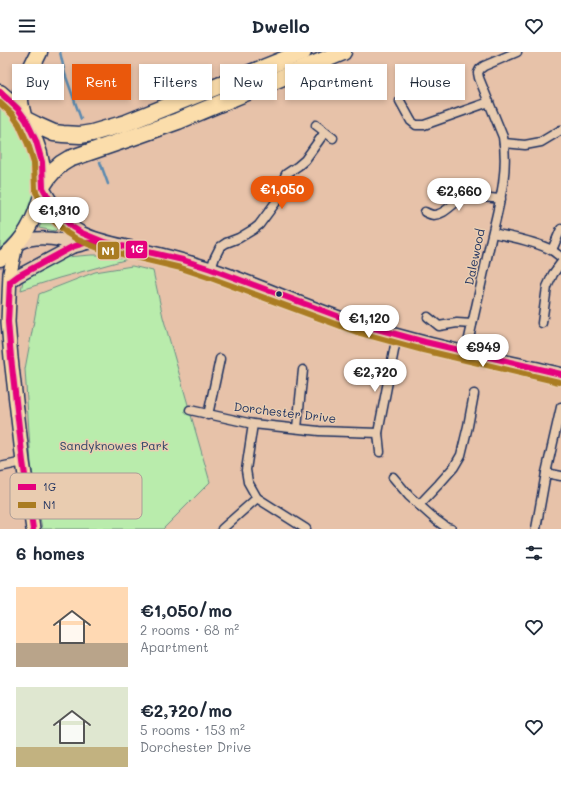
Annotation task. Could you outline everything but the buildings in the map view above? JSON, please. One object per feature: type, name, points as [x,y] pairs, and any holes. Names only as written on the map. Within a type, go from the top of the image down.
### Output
[{"type":"highway","points":[[39,52],[21,94],[20,101],[24,118],[54,133],[80,135],[126,123],[303,52]]},
{"type":"highway","points":[[0,259],[18,244],[31,224],[36,214],[43,186],[51,172],[62,162],[178,121],[344,52]]},
{"type":"highway","points":[[0,92],[18,109],[36,140],[42,162],[43,186]]},
{"type":"main road","points":[[43,186],[57,212],[72,227],[104,242],[183,260],[211,269],[329,314],[397,335],[561,374]]},
{"type":"main road","points":[[25,473],[11,365],[8,322],[10,273],[18,244],[31,238],[46,238],[85,243],[104,242]]},
{"type":"main road","points":[[10,282],[15,277],[40,264],[85,243]]},
{"type":"main road","points":[[0,304],[8,322]]},
{"type":"main road","points":[[32,519],[33,529]]},
{"type":"street","name":"Dalewood","points":[[466,352],[501,199],[505,168],[504,137],[478,73],[484,66],[517,52]]},
{"type":"street","points":[[400,101],[411,121],[416,125],[424,125],[489,102]]},
{"type":"street","points":[[316,126],[333,138]]},
{"type":"street","points":[[504,143],[525,145],[541,142],[561,130]]},
{"type":"street","points":[[211,269],[220,247],[239,238],[259,225],[279,198],[282,191],[281,185],[286,174],[305,160],[325,132]]},
{"type":"street","points":[[425,212],[433,215],[441,213],[454,203],[464,198],[501,199]]},
{"type":"street","points":[[552,250],[561,229]]},
{"type":"street","points":[[493,233],[526,241],[552,250],[561,257]]},
{"type":"street","points":[[542,323],[547,287],[553,274],[561,263]]},
{"type":"street","points":[[428,317],[439,326],[457,323],[472,324]]},
{"type":"street","points":[[380,452],[378,433],[397,335]]},
{"type":"street","points":[[208,414],[220,358]]},
{"type":"street","points":[[297,428],[303,370]]},
{"type":"street","points":[[419,505],[454,467],[461,455],[474,394]]},
{"type":"street","points":[[536,529],[546,473],[561,407]]},
{"type":"street","name":"Dorchester Drive","points":[[190,410],[253,424],[319,431],[378,433]]},
{"type":"street","points":[[253,424],[246,470],[248,482],[257,498],[306,529]]},
{"type":"street","points":[[0,467],[23,462]]},
{"type":"street","points":[[546,473],[561,476]]},
{"type":"street","points":[[393,477],[409,496],[436,520],[450,529]]},
{"type":"street","points":[[222,529],[257,498]]},
{"type":"green space","points":[[0,101],[18,120],[30,142],[37,167],[35,200],[24,224],[0,249]]},
{"type":"green space","points":[[47,210],[60,226],[55,231],[39,228]]},
{"type":"green space","points":[[91,255],[128,259],[21,290],[23,281],[66,257]]},
{"type":"green space","name":"Sandyknowes Park","points":[[132,266],[153,271],[163,317],[210,482],[163,529],[42,529],[40,519],[142,519],[142,473],[33,473],[25,369],[39,294],[95,272]]},
{"type":"waterway","points":[[60,52],[65,74],[81,119]]},
{"type":"waterway","points":[[100,162],[108,184]]},
{"type":"transit line","name":"1G","points":[[0,92],[18,109],[26,120],[36,141],[42,162],[43,188],[57,212],[72,227],[82,233],[104,242],[183,260],[211,269],[359,324],[425,342],[561,374]]},
{"type":"transit line","name":"N1","points":[[0,103],[12,114],[19,124],[28,144],[34,163],[36,192],[50,217],[67,233],[78,240],[101,249],[181,268],[357,332],[423,350],[559,382]]},
{"type":"transit line","name":"1G","points":[[25,473],[8,322],[10,282],[18,276],[72,247],[85,243],[104,242]]},
{"type":"transit line","name":"1G","points":[[32,519],[33,529]]}]
